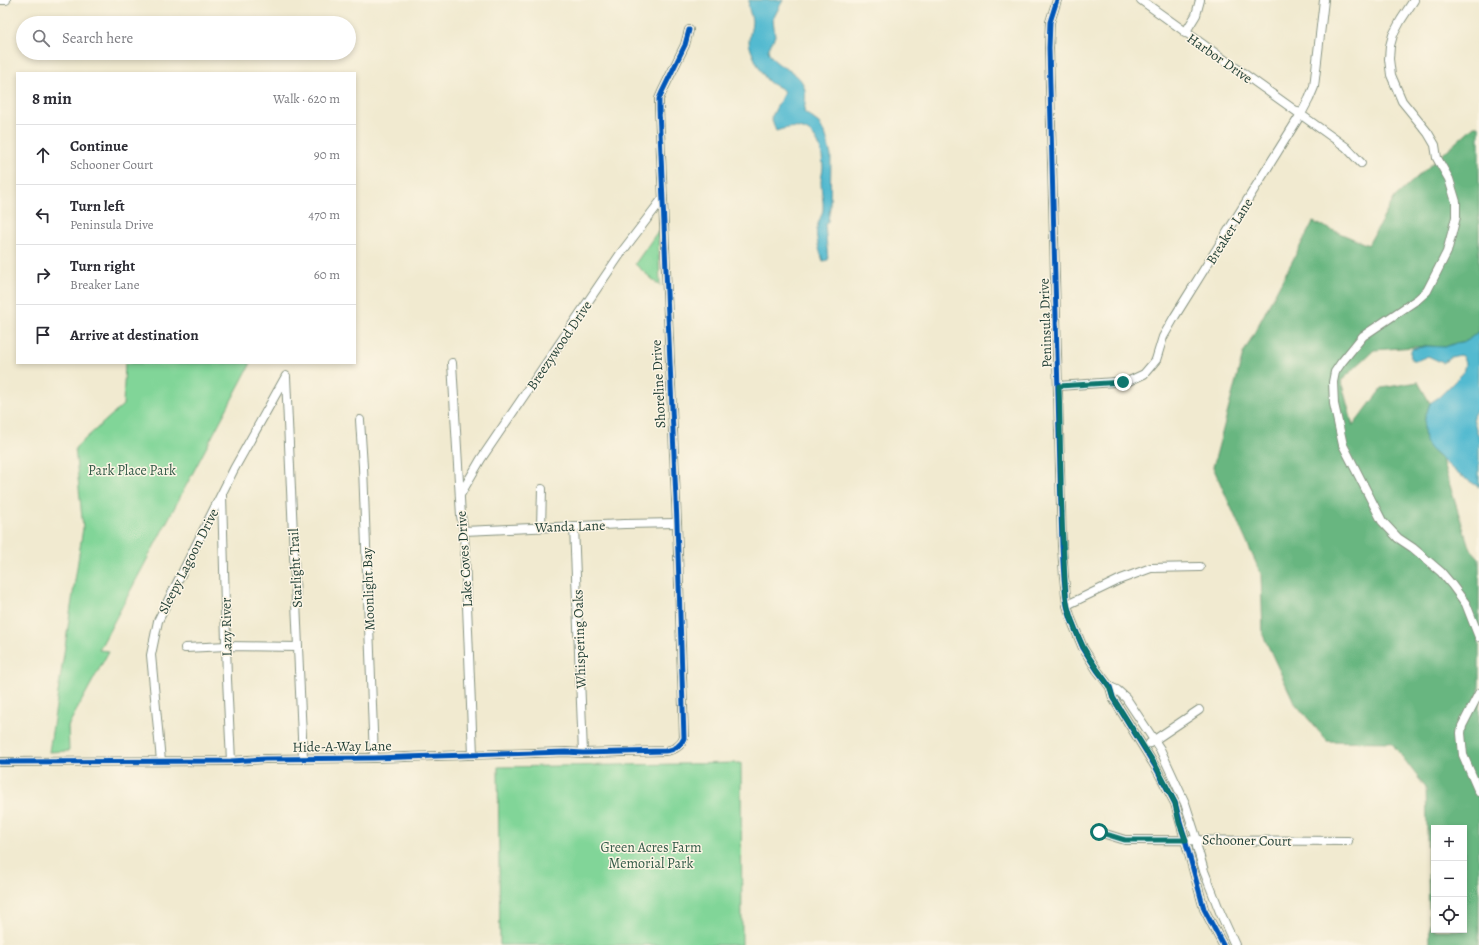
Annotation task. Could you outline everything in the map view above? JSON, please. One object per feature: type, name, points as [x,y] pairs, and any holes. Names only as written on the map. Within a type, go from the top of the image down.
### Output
[{"type":"street","points":[[0,0],[6,0]]},
{"type":"street","name":"Peninsula Drive","points":[[1057,0],[1050,22],[1049,48],[1062,546],[1067,605],[1083,648],[1110,687],[1113,698],[1145,748],[1175,803],[1179,823],[1186,840],[1204,909],[1223,945]]},
{"type":"street","name":"Harbor Drive","points":[[1141,0],[1346,147],[1361,163]]},
{"type":"street","points":[[1185,33],[1196,15],[1200,0]]},
{"type":"street","name":"Breaker Lane","points":[[1059,386],[1129,381],[1144,374],[1156,360],[1163,336],[1309,99],[1314,86],[1324,0]]},
{"type":"street","points":[[1414,0],[1399,25],[1390,46],[1388,59],[1390,75],[1402,101],[1428,133],[1435,145],[1437,158],[1449,179],[1456,202],[1456,217],[1447,252],[1427,291],[1418,299],[1363,336],[1348,352],[1335,372],[1333,397],[1343,445],[1382,521],[1398,538],[1413,548],[1441,572],[1452,585],[1466,604],[1479,638]]},
{"type":"street","name":"Shoreline Drive","points":[[682,744],[684,738],[677,523],[659,99],[684,45],[689,30]]},
{"type":"street","name":"Breezywood Drive","points":[[460,495],[481,459],[621,253],[663,198]]},
{"type":"street","name":"Lake Coves Drive","points":[[452,363],[461,516],[464,530],[473,754]]},
{"type":"street","name":"Sleepy Lagoon Drive","points":[[160,761],[151,655],[158,621],[238,460],[286,376]]},
{"type":"street","name":"Starlight Trail","points":[[286,376],[303,759]]},
{"type":"street","name":"Moonlight Bay","points":[[360,420],[374,758]]},
{"type":"street","points":[[541,527],[542,489]]},
{"type":"street","name":"Lazy River","points":[[222,494],[226,646],[232,761]]},
{"type":"street","name":"Wanda Lane","points":[[464,530],[677,523]]},
{"type":"street","name":"Whispering Oaks","points":[[574,526],[583,753]]},
{"type":"street","points":[[1067,605],[1121,579],[1151,568],[1200,567]]},
{"type":"street","points":[[185,648],[226,646],[298,647]]},
{"type":"street","name":"Peninsula Drive","points":[[1110,687],[1117,690],[1126,698],[1160,749],[1185,802],[1197,840],[1204,871],[1234,945]]},
{"type":"street","points":[[1479,693],[1462,726],[1462,733],[1463,756],[1479,792]]},
{"type":"street","points":[[1145,748],[1153,740],[1199,710]]},
{"type":"street","name":"Hide-A-Way Lane","points":[[0,762],[232,761],[473,754],[667,751],[682,744]]},
{"type":"street","name":"Schooner Court","points":[[1099,832],[1125,840],[1348,841]]},
{"type":"green space","points":[[1474,126],[1479,126],[1479,331],[1467,341],[1445,347],[1427,346],[1374,350],[1341,381],[1353,426],[1382,388],[1418,382],[1430,403],[1425,418],[1424,428],[1430,449],[1442,460],[1469,547],[1479,558],[1479,945],[1430,945],[1426,788],[1391,742],[1327,741],[1294,702],[1263,635],[1261,574],[1213,467],[1243,354],[1313,222],[1368,245],[1395,197]]},
{"type":"green space","points":[[658,231],[660,286],[635,264]]},
{"type":"green space","name":"Park Place Park","points":[[125,364],[250,364],[99,650],[109,651],[68,726],[69,751],[49,752],[83,528],[75,448],[123,405]]},
{"type":"green space","name":"Green Acres Farm Memorial Park","points":[[741,763],[742,945],[500,945],[498,767]]},
{"type":"water","points":[[749,0],[783,0],[773,19],[775,36],[768,50],[771,57],[776,62],[798,77],[805,90],[804,112],[819,123],[826,136],[831,156],[830,207],[828,221],[825,225],[828,260],[823,261],[817,236],[817,228],[823,207],[821,182],[823,167],[820,147],[811,133],[804,129],[787,128],[776,131],[771,118],[784,93],[783,90],[770,83],[766,78],[752,51],[749,42],[752,21]]},
{"type":"water","points":[[1479,331],[1479,406],[1473,416],[1479,437],[1479,487],[1458,474],[1430,449],[1425,442],[1425,418],[1430,403],[1439,397],[1463,373],[1465,364],[1463,357],[1460,355],[1451,357],[1443,363],[1428,356],[1418,360],[1412,360],[1410,354],[1412,349],[1427,346],[1445,347],[1467,341]]},
{"type":"cycle path","points":[[1057,0],[1050,22],[1049,48],[1062,546],[1067,605],[1083,648],[1110,687],[1113,698],[1155,766],[1175,803],[1204,909],[1223,945]]},
{"type":"cycle path","points":[[0,762],[231,761],[566,752],[665,751],[674,749],[681,743],[684,738],[677,523],[659,99],[685,45],[689,30]]},
{"type":"route","points":[[1099,832],[1125,840],[1186,840],[1179,823],[1175,803],[1156,766],[1113,698],[1110,687],[1083,648],[1067,605],[1062,546],[1059,386],[1123,382]]}]
